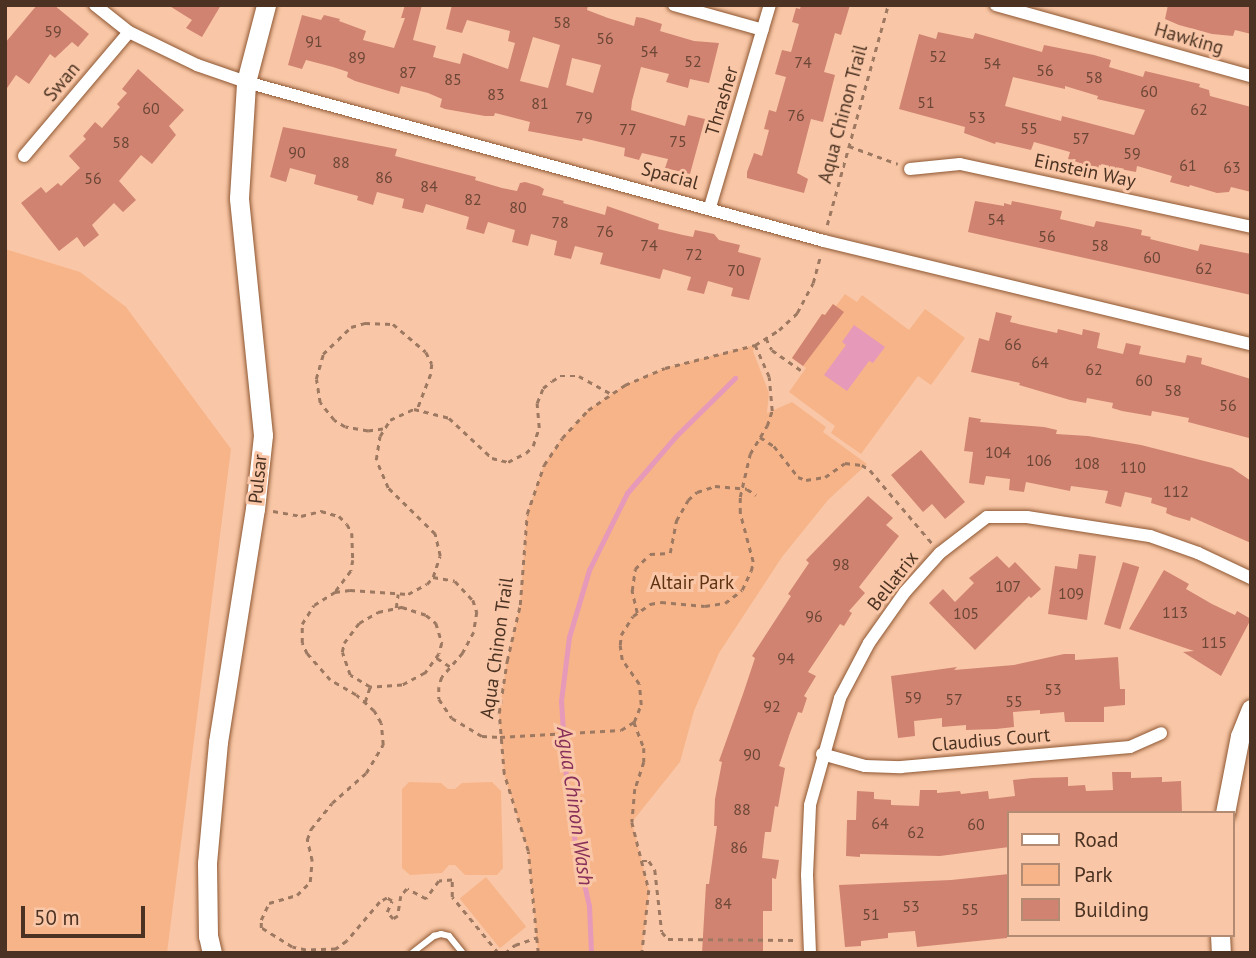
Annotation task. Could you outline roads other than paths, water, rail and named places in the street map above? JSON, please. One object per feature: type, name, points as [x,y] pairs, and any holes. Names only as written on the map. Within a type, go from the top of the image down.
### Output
[{"type":"street","name":"Spacial","points":[[95,5],[129,32],[198,65],[246,82],[710,207],[824,241],[1251,344]]},
{"type":"street","name":"Pulsar","points":[[212,953],[208,936],[207,863],[218,742],[256,509],[263,435],[239,198],[246,82],[266,5]]},
{"type":"street","points":[[674,5],[763,30]]},
{"type":"street","name":"Thrasher","points":[[710,207],[770,5]]},
{"type":"street","name":"Hawking","points":[[996,5],[1251,76]]},
{"type":"street","name":"Swan","points":[[24,156],[129,32]]},
{"type":"street","name":"Einstein Way","points":[[910,169],[960,164],[1251,228]]},
{"type":"street","name":"Bellatrix","points":[[809,946],[810,805],[822,754],[840,698],[869,643],[905,592],[940,552],[987,517],[1027,517],[1150,536],[1198,553],[1251,579]]},
{"type":"street","points":[[1225,811],[1240,736],[1251,709]]},
{"type":"street","name":"Claudius Court","points":[[822,754],[865,766],[901,767],[1130,747],[1161,733]]},
{"type":"lane","points":[[412,953],[434,936],[441,934],[449,936],[463,953]]},
{"type":"waterway","name":"Agua Chinon Wash","points":[[591,953],[589,906],[575,843],[566,778],[561,701],[569,637],[589,570],[627,493],[676,436],[735,378]]},
{"type":"park label","name":"Altair Park","points":[[692,583]]}]
